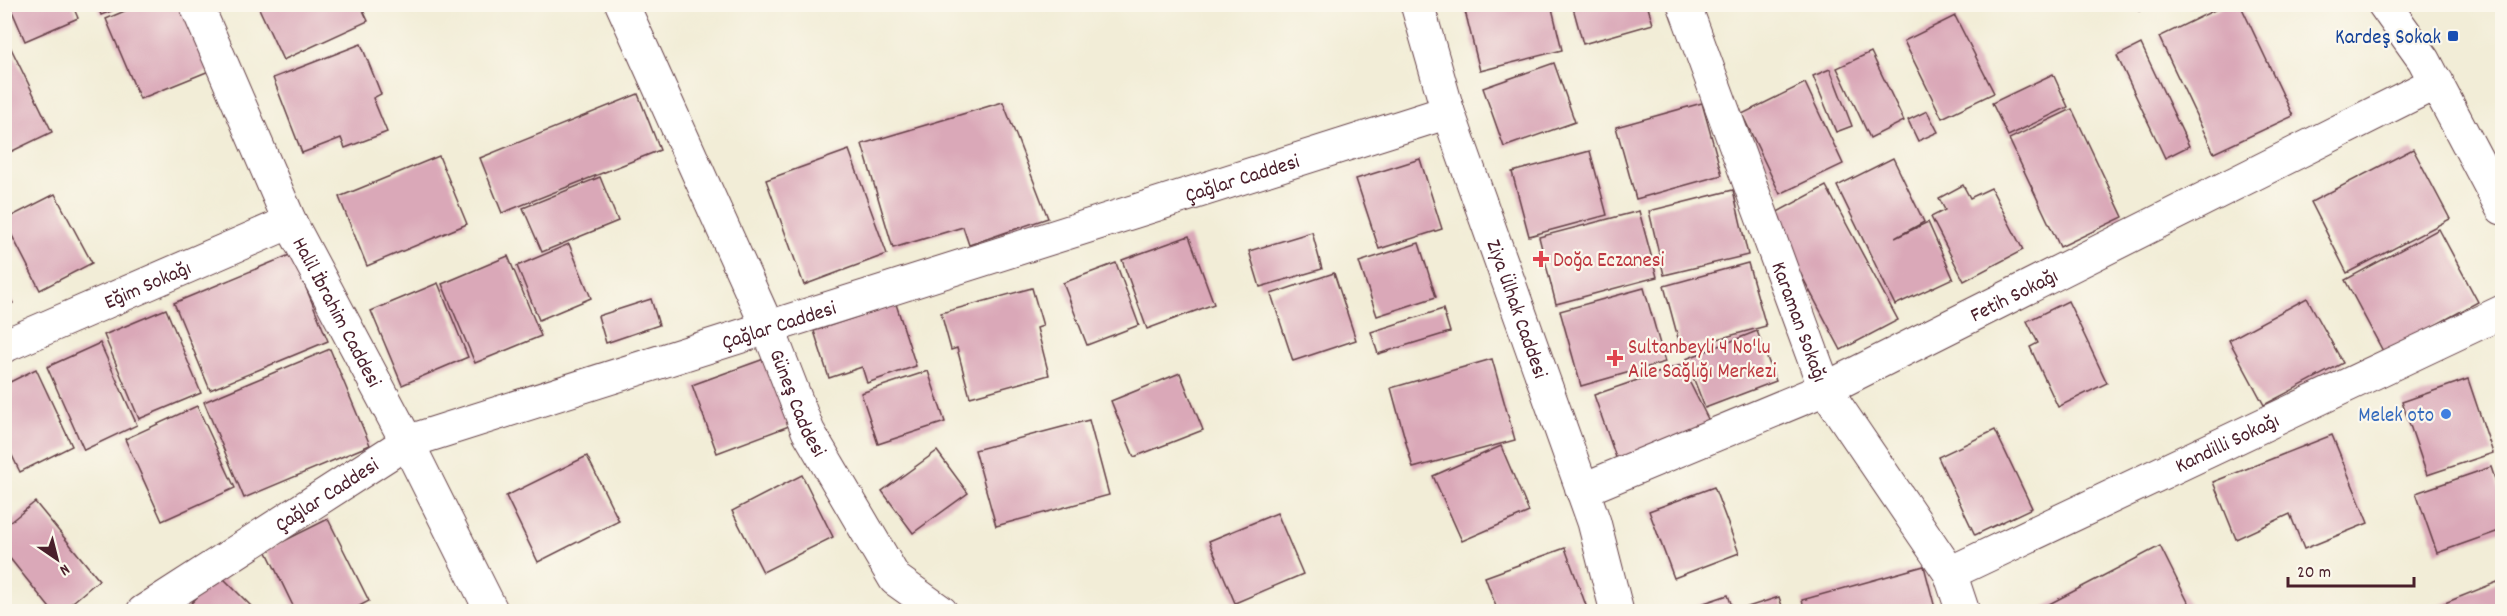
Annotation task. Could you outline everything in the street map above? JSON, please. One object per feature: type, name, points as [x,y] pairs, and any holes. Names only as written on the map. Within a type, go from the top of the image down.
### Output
[{"type":"street","name":"Halil İbrahim Caddesi","points":[[196,4],[290,222],[407,442],[492,612]]},
{"type":"street","name":"Güneş Caddesi","points":[[622,4],[768,327],[808,431],[895,579],[941,612]]},
{"type":"street","name":"Ziya Ülhak Caddesi","points":[[1417,4],[1448,112],[1594,522],[1617,612]]},
{"type":"street","name":"Karaman Sokağı","points":[[1684,4],[1825,389],[1950,573],[1963,612]]},
{"type":"street","points":[[2384,4],[2437,82],[2502,207]]},
{"type":"street","name":"Fetih Sokağı","points":[[1582,490],[1825,389],[2437,82]]},
{"type":"street","name":"Çağlar Caddesi","points":[[143,612],[407,442],[1448,112]]},
{"type":"street","name":"Eğim Sokağı","points":[[4,346],[290,222]]},
{"type":"street","name":"Kandilli Sokağı","points":[[1950,573],[2502,312]]},
{"type":"building","points":[[9,4],[72,4],[78,18],[25,41]]},
{"type":"building","points":[[97,4],[127,4],[127,5],[101,15]]},
{"type":"building","points":[[141,4],[187,4],[214,69],[140,99],[106,19]]},
{"type":"building","points":[[257,4],[360,4],[368,21],[283,60]]},
{"type":"building","points":[[1489,4],[1551,4],[1562,50],[1480,71],[1465,11]]},
{"type":"building","points":[[1572,4],[1647,4],[1653,24],[1583,44]]},
{"type":"building","points":[[2136,4],[2154,4],[2139,11]]},
{"type":"building","points":[[2227,4],[2240,4],[2293,116],[2214,153],[2159,37]]},
{"type":"building","points":[[1955,16],[1994,93],[1942,118],[1904,41]]},
{"type":"building","points":[[4,34],[52,132],[4,155]]},
{"type":"building","points":[[361,44],[381,94],[373,98],[387,132],[345,148],[341,138],[302,153],[273,78]]},
{"type":"building","points":[[2141,44],[2189,146],[2165,158],[2117,56]]},
{"type":"building","points":[[1871,52],[1904,121],[1870,138],[1837,68]]},
{"type":"building","points":[[1554,63],[1575,122],[1504,147],[1483,88]]},
{"type":"building","points":[[1830,69],[1852,126],[1836,132],[1813,76]]},
{"type":"building","points":[[2053,74],[2068,107],[2008,136],[1992,103]]},
{"type":"building","points":[[1805,83],[1843,164],[1780,194],[1742,114]]},
{"type":"building","points":[[638,94],[660,150],[502,213],[480,158]]},
{"type":"building","points":[[1003,102],[1048,218],[969,245],[963,227],[893,248],[862,144]]},
{"type":"building","points":[[1702,103],[1722,175],[1636,199],[1616,127]]},
{"type":"building","points":[[2072,109],[2123,217],[2060,247],[2009,139]]},
{"type":"building","points":[[1927,111],[1938,132],[1918,141],[1908,120]]},
{"type":"building","points":[[2413,149],[2450,219],[2347,273],[2311,202]]},
{"type":"building","points":[[849,150],[887,254],[804,285],[766,180]]},
{"type":"building","points":[[1590,151],[1607,215],[1529,236],[1512,172]]},
{"type":"building","points":[[439,156],[467,224],[367,266],[339,197]]},
{"type":"building","points":[[1893,158],[1924,222],[1895,238],[1928,222],[1953,278],[1895,305],[1837,186]]},
{"type":"building","points":[[1420,159],[1442,229],[1379,249],[1356,179]]},
{"type":"building","points":[[600,177],[618,221],[542,252],[523,208]]},
{"type":"building","points":[[1963,185],[1970,198],[1991,188],[2023,250],[1964,281],[1931,217],[1945,210],[1939,198]]},
{"type":"building","points":[[1826,186],[1898,320],[1841,350],[1770,216]]},
{"type":"building","points":[[1733,190],[1748,255],[1664,275],[1649,211]]},
{"type":"building","points":[[55,194],[92,263],[40,290],[4,220]]},
{"type":"building","points":[[1639,211],[1657,277],[1556,304],[1539,237]]},
{"type":"building","points":[[2439,229],[2478,302],[2384,353],[2345,280]]},
{"type":"building","points":[[1312,232],[1322,269],[1260,287],[1249,251]]},
{"type":"building","points":[[1189,236],[1214,304],[1147,329],[1122,260]]},
{"type":"building","points":[[1419,243],[1436,297],[1377,316],[1359,262]]},
{"type":"building","points":[[569,244],[591,298],[539,320],[517,266]]},
{"type":"building","points":[[292,254],[328,341],[210,390],[174,303]]},
{"type":"building","points":[[508,256],[541,336],[475,363],[442,284]]},
{"type":"building","points":[[1116,263],[1139,325],[1087,345],[1063,283]]},
{"type":"building","points":[[1748,263],[1766,326],[1681,349],[1664,286]]},
{"type":"building","points":[[1334,273],[1356,340],[1293,361],[1271,294]]},
{"type":"building","points":[[438,283],[468,357],[402,385],[371,311]]},
{"type":"building","points":[[1032,288],[1043,326],[1037,328],[1049,375],[970,397],[957,348],[951,350],[941,313]]},
{"type":"building","points":[[1644,288],[1665,362],[1581,386],[1560,311]]},
{"type":"building","points":[[4,289],[13,303],[4,309]]},
{"type":"building","points":[[2307,298],[2343,363],[2264,405],[2229,340]]},
{"type":"building","points":[[651,299],[659,325],[606,343],[598,316]]},
{"type":"building","points":[[2068,301],[2107,383],[2058,407],[2030,347],[2038,343],[2027,321]]},
{"type":"building","points":[[896,304],[916,366],[867,383],[862,367],[829,378],[814,331]]},
{"type":"building","points":[[166,309],[201,393],[139,419],[104,335]]},
{"type":"building","points":[[1443,309],[1450,332],[1378,354],[1371,332]]},
{"type":"building","points":[[1757,331],[1776,381],[1705,408],[1686,359]]},
{"type":"building","points":[[100,343],[137,425],[84,450],[47,367]]},
{"type":"building","points":[[330,349],[370,445],[244,498],[204,402]]},
{"type":"building","points":[[764,359],[789,426],[717,453],[692,385]]},
{"type":"building","points":[[1492,359],[1515,440],[1413,468],[1391,388]]},
{"type":"building","points":[[1681,365],[1712,427],[1618,463],[1594,395]]},
{"type":"building","points":[[36,369],[72,446],[20,472],[4,439],[4,385]]},
{"type":"building","points":[[928,371],[945,422],[878,444],[861,393]]},
{"type":"building","points":[[1180,373],[1203,430],[1134,457],[1111,401]]},
{"type":"building","points":[[2468,379],[2493,453],[2427,475],[2402,402]]},
{"type":"building","points":[[197,406],[235,488],[162,521],[125,439]]},
{"type":"building","points":[[1089,420],[1109,495],[996,526],[975,450]]},
{"type":"building","points":[[1995,430],[2032,508],[1975,535],[1938,457]]},
{"type":"building","points":[[2332,435],[2368,523],[2304,549],[2290,514],[2236,539],[2213,482]]},
{"type":"building","points":[[1501,446],[1529,512],[1462,541],[1433,476]]},
{"type":"building","points":[[937,451],[968,493],[913,533],[882,491]]},
{"type":"building","points":[[4,454],[11,464],[4,469]]},
{"type":"building","points":[[587,456],[619,521],[538,562],[506,496]]},
{"type":"building","points":[[2491,467],[2502,500],[2502,530],[2437,553],[2416,493]]},
{"type":"building","points":[[802,475],[833,537],[763,572],[732,511]]},
{"type":"building","points":[[1714,487],[1739,553],[1674,578],[1649,511]]},
{"type":"building","points":[[35,502],[99,580],[61,612],[53,612],[4,551],[4,527]]},
{"type":"building","points":[[1277,513],[1303,574],[1235,603],[1209,541]]},
{"type":"building","points":[[328,519],[369,601],[348,612],[296,612],[266,550]]},
{"type":"building","points":[[2160,546],[2193,612],[2034,612]]},
{"type":"building","points":[[1565,548],[1588,611],[1498,612],[1485,577]]},
{"type":"building","points":[[1924,566],[1936,612],[1805,612],[1802,600]]},
{"type":"building","points":[[219,574],[257,612],[183,612]]},
{"type":"building","points":[[2502,580],[2502,612],[2437,612],[2435,607]]},
{"type":"building","points":[[1728,595],[1734,612],[1690,612],[1689,608]]},
{"type":"building","points":[[1779,597],[1784,612],[1735,611]]},
{"type":"place","name":"Kardeş Sokak","points":[[2453,36]]},
{"type":"place","name":"Doğa Eczanesi","points":[[1541,259]]},
{"type":"place","name":"Sultanbeyli 4 No'lu Aile Sağlığı Merkezi","points":[[1615,358]]},
{"type":"place","name":"Melek oto","points":[[2446,414]]}]
